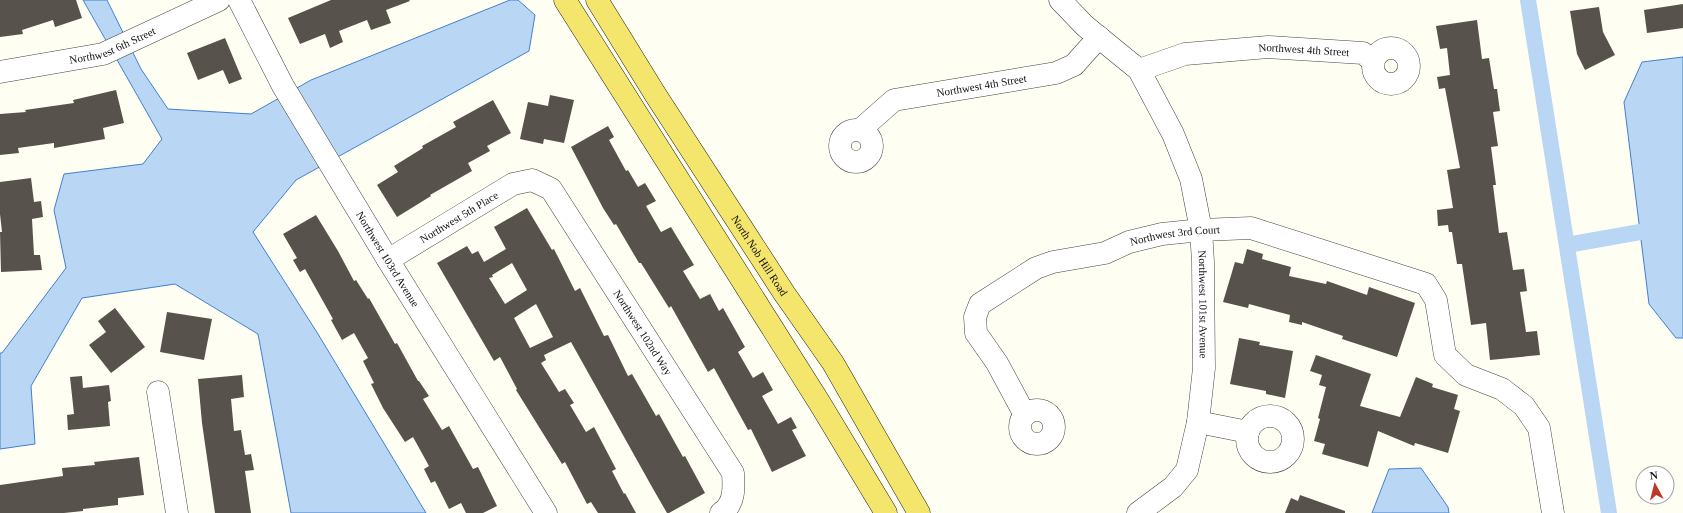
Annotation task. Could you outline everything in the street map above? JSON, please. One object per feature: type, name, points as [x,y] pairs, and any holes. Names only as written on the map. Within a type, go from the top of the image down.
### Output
[{"type":"main road","points":[[565,0],[819,402],[886,513]]},
{"type":"main road","name":"North Nob Hill Road","points":[[597,0],[655,94],[784,293],[833,363],[919,513]]},
{"type":"street","name":"Northwest 6th Street","points":[[0,72],[103,54],[219,0]]},
{"type":"street","name":"Northwest 103rd Avenue","points":[[239,0],[283,86],[388,260],[546,513]]},
{"type":"street","name":"Northwest 101st Avenue","points":[[1060,0],[1085,26],[1139,70],[1176,141],[1191,179],[1201,230],[1203,262],[1204,368],[1198,422],[1187,470],[1173,487],[1138,513]]},
{"type":"street","name":"Northwest 4th Street","points":[[860,130],[894,100],[1056,73],[1074,66],[1099,37]]},
{"type":"street","name":"Northwest 4th Street","points":[[1139,70],[1185,54],[1268,46],[1363,53],[1373,61]]},
{"type":"street","name":"Northwest 5th Place","points":[[388,260],[513,184],[532,180]]},
{"type":"street","name":"Northwest 102nd Way","points":[[532,180],[551,188],[734,473],[727,505]]},
{"type":"street","name":"Northwest 3rd Court","points":[[1025,415],[997,363],[976,334],[975,318],[980,304],[1036,268],[1053,262],[1105,253],[1129,242],[1162,234],[1201,230],[1251,228],[1426,284],[1436,300],[1446,355],[1466,375],[1502,389],[1524,406],[1539,428],[1553,513]]},
{"type":"street","points":[[158,392],[177,513]]},
{"type":"street","points":[[1198,422],[1248,432]]},
{"type":"water","points":[[83,0],[107,0],[141,69],[168,109],[251,114],[311,80],[510,0],[518,0],[535,15],[529,51],[296,180],[253,232],[318,334],[426,513],[291,513],[258,334],[175,284],[82,298],[31,386],[35,444],[0,449],[0,353],[2,353],[66,268],[54,210],[64,174],[143,164],[162,139]]},
{"type":"water","points":[[1683,57],[1683,338],[1676,338],[1649,304],[1624,102],[1642,62]]},
{"type":"water","points":[[1421,468],[1448,507],[1449,513],[1372,513],[1389,469]]},
{"type":"building","points":[[0,0],[76,0],[82,18],[55,27],[53,20],[22,30],[23,34],[0,37]]},
{"type":"building","points":[[331,0],[410,1],[386,10],[391,23],[371,30],[367,20],[339,31],[343,42],[330,48],[325,34],[300,44],[288,18]]},
{"type":"building","points":[[1683,4],[1683,28],[1647,33],[1644,10]]},
{"type":"building","points":[[1599,7],[1603,32],[1615,55],[1585,70],[1577,54],[1570,11]]},
{"type":"building","points":[[1477,20],[1482,59],[1489,58],[1494,89],[1497,89],[1500,111],[1493,112],[1498,146],[1491,147],[1496,185],[1493,185],[1499,233],[1507,232],[1513,270],[1524,269],[1527,291],[1520,292],[1526,332],[1537,331],[1540,355],[1490,360],[1486,323],[1471,325],[1462,264],[1457,264],[1452,232],[1449,232],[1448,225],[1438,226],[1437,210],[1453,208],[1447,170],[1460,168],[1445,88],[1439,89],[1437,77],[1450,75],[1447,48],[1440,49],[1436,26]]},
{"type":"building","points":[[225,38],[242,79],[229,84],[223,70],[198,80],[187,53]]},
{"type":"building","points":[[116,90],[124,123],[103,128],[105,139],[54,148],[54,143],[18,148],[19,153],[0,155],[0,114],[26,112],[25,110],[74,103],[73,100]]},
{"type":"building","points":[[550,95],[574,100],[564,143],[544,139],[543,144],[520,139],[528,102],[548,106]]},
{"type":"building","points":[[493,100],[511,133],[487,146],[490,151],[468,163],[472,171],[430,195],[431,196],[397,217],[377,185],[398,172],[394,166],[423,148],[422,146],[456,127],[453,122]]},
{"type":"building","points":[[608,126],[614,137],[609,140],[626,171],[628,170],[638,187],[645,183],[656,201],[646,206],[661,232],[671,227],[694,265],[683,271],[700,299],[710,294],[719,311],[723,308],[745,347],[738,352],[753,378],[763,372],[773,390],[762,396],[778,424],[791,417],[797,428],[792,430],[806,456],[772,472],[751,429],[748,430],[714,368],[708,372],[671,306],[669,308],[641,263],[639,263],[616,224],[614,225],[603,208],[571,147]]},
{"type":"building","points":[[31,178],[34,202],[41,201],[43,217],[32,219],[34,255],[40,255],[42,270],[1,272],[0,232],[2,232],[0,214],[0,182]]},
{"type":"building","points":[[527,208],[552,250],[554,249],[575,291],[580,288],[604,336],[608,335],[628,376],[632,374],[656,416],[659,414],[683,457],[685,456],[705,493],[667,513],[571,342],[544,355],[546,360],[541,363],[559,392],[565,389],[574,403],[570,405],[586,432],[594,427],[616,469],[612,471],[636,513],[598,513],[591,502],[587,504],[565,462],[562,464],[516,390],[517,389],[500,357],[494,361],[437,263],[467,246],[472,254],[478,251],[484,262],[506,249],[494,227]],"holes":[[[512,263],[527,290],[505,304],[489,278],[493,277],[492,275]],[[536,304],[553,337],[530,348],[514,318]]]},
{"type":"building","points":[[316,215],[354,281],[356,280],[368,299],[369,298],[395,344],[397,343],[418,381],[429,396],[423,399],[442,430],[449,426],[473,469],[478,467],[497,506],[483,513],[466,513],[461,503],[449,509],[435,481],[431,483],[424,469],[429,466],[413,437],[405,442],[383,408],[371,384],[374,383],[363,361],[368,358],[354,333],[342,340],[331,320],[333,319],[305,269],[300,272],[293,260],[297,258],[283,234]]},
{"type":"building","points":[[1247,249],[1263,254],[1262,259],[1291,267],[1289,276],[1326,284],[1327,281],[1367,295],[1369,287],[1415,303],[1397,357],[1342,339],[1343,336],[1302,322],[1302,325],[1289,322],[1290,315],[1249,304],[1248,308],[1223,302],[1235,262],[1243,264]]},
{"type":"building","points":[[115,308],[145,347],[111,373],[89,345],[106,332],[98,321]]},
{"type":"building","points":[[167,312],[212,319],[204,360],[160,352]]},
{"type":"building","points":[[1239,338],[1260,342],[1259,345],[1293,351],[1285,398],[1266,394],[1266,391],[1230,384]]},
{"type":"building","points":[[1316,355],[1371,374],[1360,406],[1400,417],[1416,377],[1433,384],[1432,387],[1458,395],[1454,409],[1460,411],[1448,453],[1415,443],[1414,446],[1378,431],[1368,467],[1322,454],[1325,444],[1314,441],[1326,387],[1319,385],[1322,375],[1310,371]]},
{"type":"building","points":[[242,375],[244,397],[231,399],[234,431],[241,430],[245,455],[251,454],[254,470],[245,471],[251,513],[215,513],[202,423],[198,379]]},
{"type":"building","points":[[82,376],[83,388],[109,385],[111,401],[108,402],[110,426],[68,430],[67,415],[74,414],[70,377]]},
{"type":"building","points":[[139,457],[144,495],[118,498],[118,505],[83,509],[83,511],[64,513],[0,513],[0,485],[63,476],[62,468],[95,465],[94,462]]},
{"type":"building","points":[[1300,495],[1345,511],[1345,513],[1285,513],[1291,498],[1298,501]]},
{"type":"waterway","points":[[1528,0],[1609,513]]},
{"type":"waterway","points":[[1567,245],[1640,232]]}]
